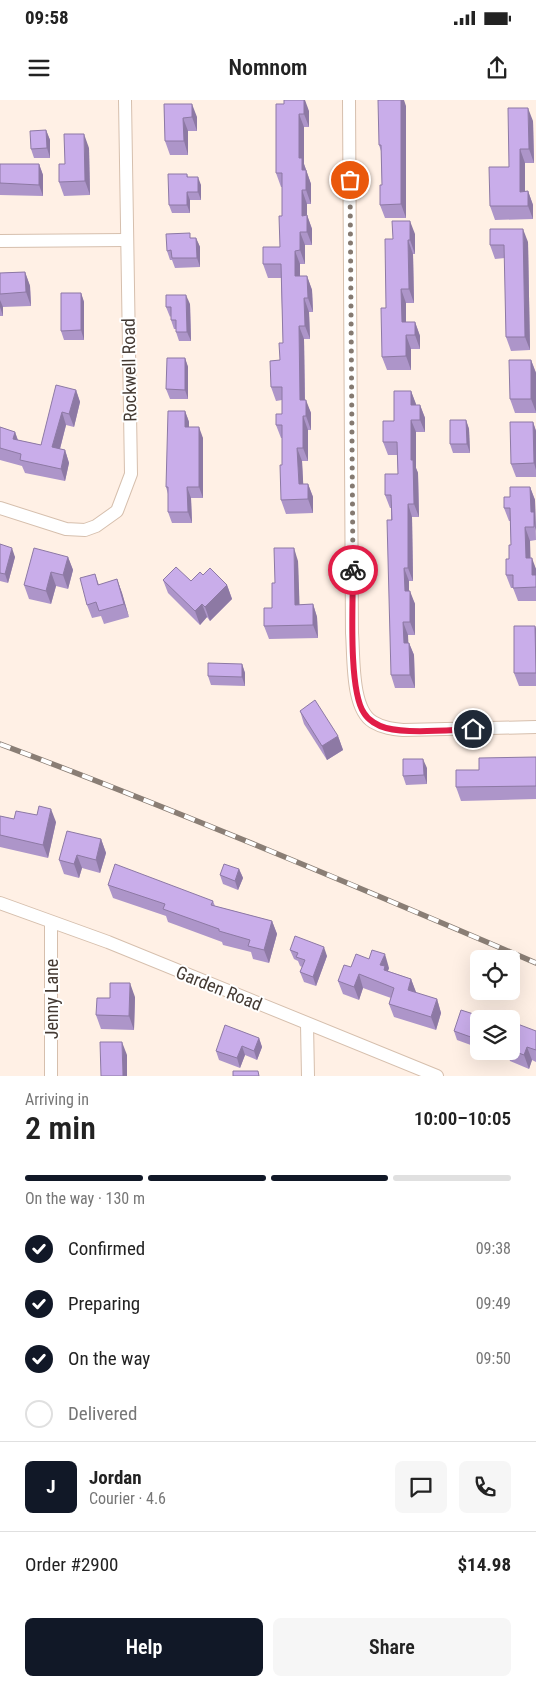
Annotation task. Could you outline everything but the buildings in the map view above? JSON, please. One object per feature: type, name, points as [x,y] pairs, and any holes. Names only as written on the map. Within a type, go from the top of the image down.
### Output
[{"type":"street","name":"Rockwell Road","points":[[0,508],[66,529],[85,530],[96,526],[117,511],[131,474],[125,100]]},
{"type":"street","points":[[349,100],[352,633],[355,681],[360,704],[366,716],[372,722],[385,728],[403,730],[536,727]]},
{"type":"street","points":[[0,241],[126,240]]},
{"type":"street","name":"Garden Road","points":[[0,903],[108,942],[437,1076]]},
{"type":"street","name":"Jenny Lane","points":[[51,922],[51,1076]]},
{"type":"street","points":[[307,1024],[308,1076]]},
{"type":"railway","points":[[0,744],[202,823],[536,963]]},
{"type":"way so far","points":[[350,180],[353,570]]},
{"type":"route","points":[[353,570],[352,633],[355,681],[362,712],[372,722],[385,728],[403,730],[473,729]]}]
